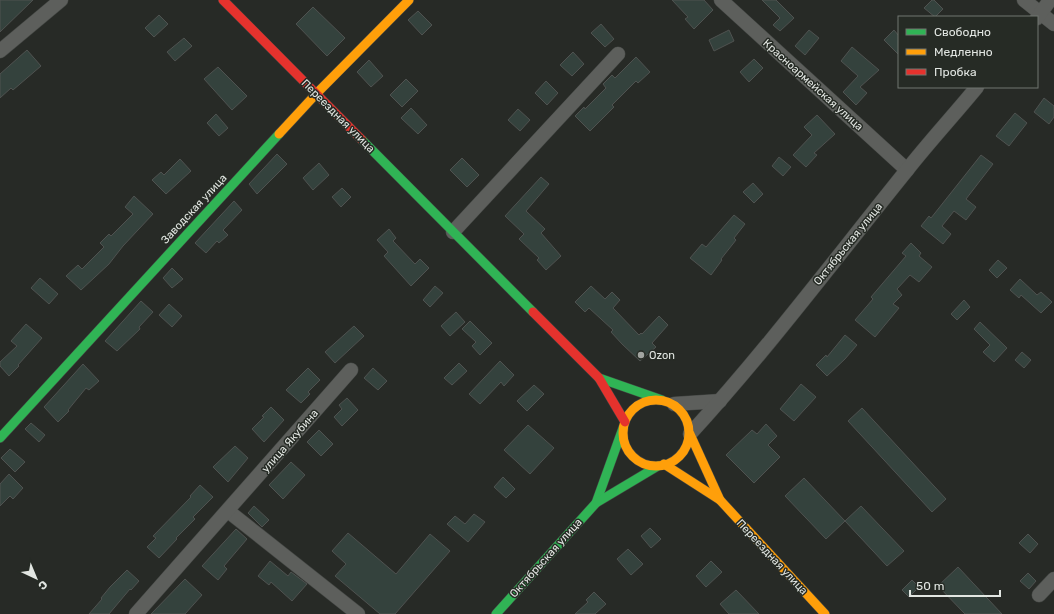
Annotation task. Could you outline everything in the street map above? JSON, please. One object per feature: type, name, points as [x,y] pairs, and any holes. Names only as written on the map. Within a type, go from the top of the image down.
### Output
[{"type":"main road","name":"Переездная улица","points":[[223,0],[599,378],[624,425]]},
{"type":"main road","name":"Заводская улица","points":[[0,438],[316,94],[409,0]]},
{"type":"main road","name":"Переездная улица","points":[[599,378],[668,402]]},
{"type":"main road","points":[[650,400],[668,402],[683,412],[688,422],[690,434],[685,450],[673,461],[661,465],[643,464],[631,455],[624,442],[624,425],[628,415],[637,405],[650,400]]},
{"type":"main road","name":"Октябрьская улица","points":[[596,503],[624,425]]},
{"type":"main road","name":"Переездная улица","points":[[690,434],[720,500]]},
{"type":"main road","name":"Переездная улица","points":[[661,465],[720,500],[825,614]]},
{"type":"main road","name":"Октябрьская улица","points":[[496,614],[596,503],[661,465]]},
{"type":"street","points":[[0,51],[61,0]]},
{"type":"street","name":"Красноармейская улица","points":[[721,0],[907,170]]},
{"type":"street","points":[[1024,0],[1039,16],[1054,24]]},
{"type":"street","points":[[1039,16],[1050,0]]},
{"type":"street","points":[[453,232],[618,54]]},
{"type":"street","name":"Октябрьская улица","points":[[690,434],[720,401],[907,170],[977,88]]},
{"type":"street","name":"улица Якубина","points":[[136,614],[351,370]]},
{"type":"street","points":[[668,402],[720,401]]},
{"type":"street","points":[[228,511],[358,614]]},
{"type":"street","points":[[1039,595],[1054,579]]},
{"type":"building","points":[[0,0],[33,0],[0,32]]},
{"type":"building","points":[[672,0],[704,0],[713,10],[694,29],[685,19],[688,17]]},
{"type":"building","points":[[762,0],[776,0],[794,18],[780,31],[773,25],[780,18]]},
{"type":"building","points":[[932,0],[934,0],[943,9],[936,16],[934,16],[924,8]]},
{"type":"building","points":[[313,7],[345,38],[327,56],[296,24]]},
{"type":"building","points":[[418,11],[432,25],[422,35],[408,20]]},
{"type":"building","points":[[159,15],[168,24],[154,37],[145,28]]},
{"type":"building","points":[[601,24],[614,39],[605,47],[591,33]]},
{"type":"building","points":[[729,30],[734,41],[714,51],[709,40]]},
{"type":"building","points":[[809,30],[819,38],[805,55],[795,46]]},
{"type":"building","points":[[894,30],[898,35],[898,54],[884,40]]},
{"type":"building","points":[[184,38],[192,46],[175,61],[167,52]]},
{"type":"building","points":[[852,47],[879,70],[860,87],[867,93],[856,105],[843,92],[858,76],[841,61]]},
{"type":"building","points":[[27,50],[41,66],[13,90],[11,88],[0,98],[0,74]]},
{"type":"building","points":[[573,52],[584,64],[572,76],[560,65]]},
{"type":"building","points":[[636,57],[650,72],[638,83],[636,81],[612,105],[614,107],[590,131],[575,116],[584,107],[585,109],[606,88],[603,84],[612,75],[615,78]]},
{"type":"building","points":[[754,59],[763,68],[749,82],[740,72]]},
{"type":"building","points":[[369,60],[383,76],[371,87],[357,72]]},
{"type":"building","points":[[218,67],[247,96],[232,110],[204,79]]},
{"type":"building","points":[[406,79],[418,91],[402,107],[390,95]]},
{"type":"building","points":[[546,81],[558,93],[547,105],[535,93]]},
{"type":"building","points":[[1044,98],[1054,106],[1054,117],[1049,124],[1034,112]]},
{"type":"building","points":[[411,108],[427,125],[418,134],[401,118]]},
{"type":"building","points":[[518,109],[530,120],[520,131],[508,120]]},
{"type":"building","points":[[1015,113],[1027,123],[1009,146],[996,136]]},
{"type":"building","points":[[216,114],[228,128],[219,136],[207,123]]},
{"type":"building","points":[[817,115],[835,134],[814,153],[817,155],[806,167],[793,155],[812,135],[804,127]]},
{"type":"building","points":[[277,154],[287,164],[257,194],[249,184]]},
{"type":"building","points":[[981,155],[993,164],[966,199],[976,207],[966,220],[954,211],[942,226],[951,234],[943,244],[921,226],[929,216],[931,218]]},
{"type":"building","points":[[779,157],[791,167],[783,176],[772,166]]},
{"type":"building","points":[[462,158],[479,175],[467,187],[450,170]]},
{"type":"building","points":[[180,159],[191,171],[166,194],[152,180],[161,172],[164,175]]},
{"type":"building","points":[[319,163],[329,175],[313,190],[303,178]]},
{"type":"building","points":[[541,177],[549,184],[526,211],[545,229],[541,233],[561,256],[546,270],[537,260],[539,258],[519,239],[524,234],[505,216]]},
{"type":"building","points":[[753,183],[763,194],[754,203],[743,192]]},
{"type":"building","points":[[342,188],[351,197],[341,207],[332,197]]},
{"type":"building","points":[[134,196],[153,214],[123,246],[109,264],[81,290],[66,276],[78,265],[82,269],[104,247],[100,243],[109,234],[111,236],[133,214],[125,207]]},
{"type":"building","points":[[234,201],[242,210],[223,230],[228,235],[219,243],[217,241],[206,253],[195,243]]},
{"type":"building","points":[[734,215],[745,224],[734,238],[736,240],[711,275],[690,258],[702,244],[706,247]]},
{"type":"building","points":[[389,229],[396,238],[393,241],[415,264],[420,259],[429,268],[411,286],[384,256],[388,252],[377,240]]},
{"type":"building","points":[[911,243],[921,253],[919,256],[932,267],[919,282],[910,275],[897,289],[902,295],[893,304],[899,308],[875,337],[855,320],[873,299],[871,297],[906,256],[902,253]]},
{"type":"building","points":[[998,260],[1007,268],[997,278],[989,270]]},
{"type":"building","points":[[172,268],[183,279],[172,288],[163,278]]},
{"type":"building","points":[[40,278],[58,294],[49,304],[31,288]]},
{"type":"building","points":[[1020,279],[1037,295],[1041,292],[1052,302],[1041,313],[1021,295],[1019,298],[1010,290]]},
{"type":"building","points":[[435,286],[443,293],[430,307],[423,300]]},
{"type":"building","points":[[591,286],[605,299],[612,292],[620,300],[613,308],[639,335],[641,333],[642,334],[659,316],[668,325],[652,343],[656,347],[640,361],[611,332],[613,330],[589,308],[585,312],[575,302]]},
{"type":"building","points":[[964,300],[970,307],[957,320],[951,314]]},
{"type":"building","points":[[141,301],[153,312],[139,327],[140,329],[117,351],[105,341]]},
{"type":"building","points":[[169,304],[182,316],[172,327],[159,315]]},
{"type":"building","points":[[456,312],[465,322],[450,336],[441,326]]},
{"type":"building","points":[[470,321],[492,343],[480,355],[472,346],[476,342],[462,329]]},
{"type":"building","points":[[980,322],[1007,348],[994,362],[983,352],[990,345],[974,329]]},
{"type":"building","points":[[26,324],[42,338],[9,376],[0,366],[0,362],[17,346],[11,341]]},
{"type":"building","points":[[354,326],[364,336],[335,363],[325,352]]},
{"type":"building","points":[[845,335],[857,345],[827,376],[816,365],[826,355],[827,357]]},
{"type":"building","points":[[1022,352],[1031,360],[1024,368],[1015,360]]},
{"type":"building","points":[[500,361],[514,375],[504,386],[501,382],[480,404],[469,394]]},
{"type":"building","points":[[459,363],[467,371],[452,385],[444,378]]},
{"type":"building","points":[[83,364],[99,381],[89,390],[86,388],[68,410],[69,411],[58,422],[44,407]]},
{"type":"building","points":[[308,368],[320,380],[308,392],[310,394],[301,403],[286,390]]},
{"type":"building","points":[[373,368],[387,381],[378,390],[364,378]]},
{"type":"building","points":[[801,384],[816,397],[794,421],[780,409]]},
{"type":"building","points":[[534,385],[544,394],[527,411],[517,401]]},
{"type":"building","points":[[347,398],[358,410],[342,426],[334,417],[342,409],[339,405]]},
{"type":"building","points":[[271,407],[284,420],[264,442],[252,429],[264,417],[262,416]]},
{"type":"building","points":[[862,408],[946,499],[932,512],[848,421]]},
{"type":"building","points":[[31,423],[45,435],[39,442],[25,429]]},
{"type":"building","points":[[766,424],[777,436],[768,445],[780,457],[754,483],[726,455],[752,430],[757,434]]},
{"type":"building","points":[[528,425],[554,448],[530,474],[504,450]]},
{"type":"building","points":[[319,430],[333,444],[321,456],[307,442]]},
{"type":"building","points":[[235,446],[248,458],[228,482],[213,467]]},
{"type":"building","points":[[10,449],[25,462],[15,472],[1,458]]},
{"type":"building","points":[[291,462],[305,475],[283,499],[269,485]]},
{"type":"building","points":[[9,474],[23,488],[13,499],[10,496],[0,506],[0,484]]},
{"type":"building","points":[[503,477],[515,489],[506,498],[494,487]]},
{"type":"building","points":[[804,478],[845,521],[826,539],[785,496]]},
{"type":"building","points":[[200,485],[213,497],[193,517],[195,519],[159,558],[147,547],[156,538],[153,536],[191,497],[190,496]]},
{"type":"building","points":[[254,506],[269,520],[262,527],[248,513]]},
{"type":"building","points":[[861,506],[904,551],[887,566],[845,521]]},
{"type":"building","points":[[474,514],[485,522],[468,542],[447,524],[455,516],[465,524]]},
{"type":"building","points":[[650,528],[661,539],[651,548],[641,536]]},
{"type":"building","points":[[236,529],[247,539],[224,566],[227,569],[218,580],[202,566]]},
{"type":"building","points":[[348,533],[396,574],[430,534],[450,551],[395,614],[380,614],[335,576],[346,564],[332,551]]},
{"type":"building","points":[[1028,534],[1038,544],[1030,553],[1019,543]]},
{"type":"building","points":[[628,549],[643,564],[631,575],[617,559]]},
{"type":"building","points":[[270,561],[288,576],[291,572],[307,584],[292,601],[271,582],[269,585],[258,576]]},
{"type":"building","points":[[711,561],[722,572],[706,587],[696,576]]},
{"type":"building","points":[[958,567],[1002,614],[965,614],[938,586]]},
{"type":"building","points":[[127,570],[139,581],[131,590],[130,589],[109,614],[89,614],[110,587]]},
{"type":"building","points":[[1028,573],[1036,581],[1029,589],[1020,581]]},
{"type":"building","points":[[185,579],[202,595],[185,614],[151,614]]},
{"type":"building","points":[[912,580],[919,587],[909,597],[902,590]]},
{"type":"building","points":[[736,590],[759,614],[729,614],[720,604]]},
{"type":"building","points":[[594,592],[606,604],[595,614],[575,614],[588,602],[586,600]]},
{"type":"traffic: fast","points":[[0,438],[279,134]]},
{"type":"traffic: fast","points":[[362,140],[533,312]]},
{"type":"traffic: fast","points":[[599,378],[662,400]]},
{"type":"traffic: fast","points":[[596,503],[623,428]]},
{"type":"traffic: fast","points":[[496,614],[596,503],[658,466]]},
{"type":"traffic: slow","points":[[279,134],[316,94],[409,0]]},
{"type":"traffic: slow","points":[[656,400],[669,403],[679,410],[686,420],[689,433],[686,446],[679,456],[669,463],[656,466],[643,463],[633,456],[626,446],[623,433],[626,420],[633,410],[643,403],[656,400]]},
{"type":"traffic: slow","points":[[690,434],[720,500]]},
{"type":"traffic: slow","points":[[664,464],[720,500],[825,614]]},
{"type":"traffic: jam","points":[[223,0],[362,140]]},
{"type":"traffic: jam","points":[[533,312],[599,378],[625,422]]},
{"type":"place","name":"Ozon","points":[[641,355]]}]
